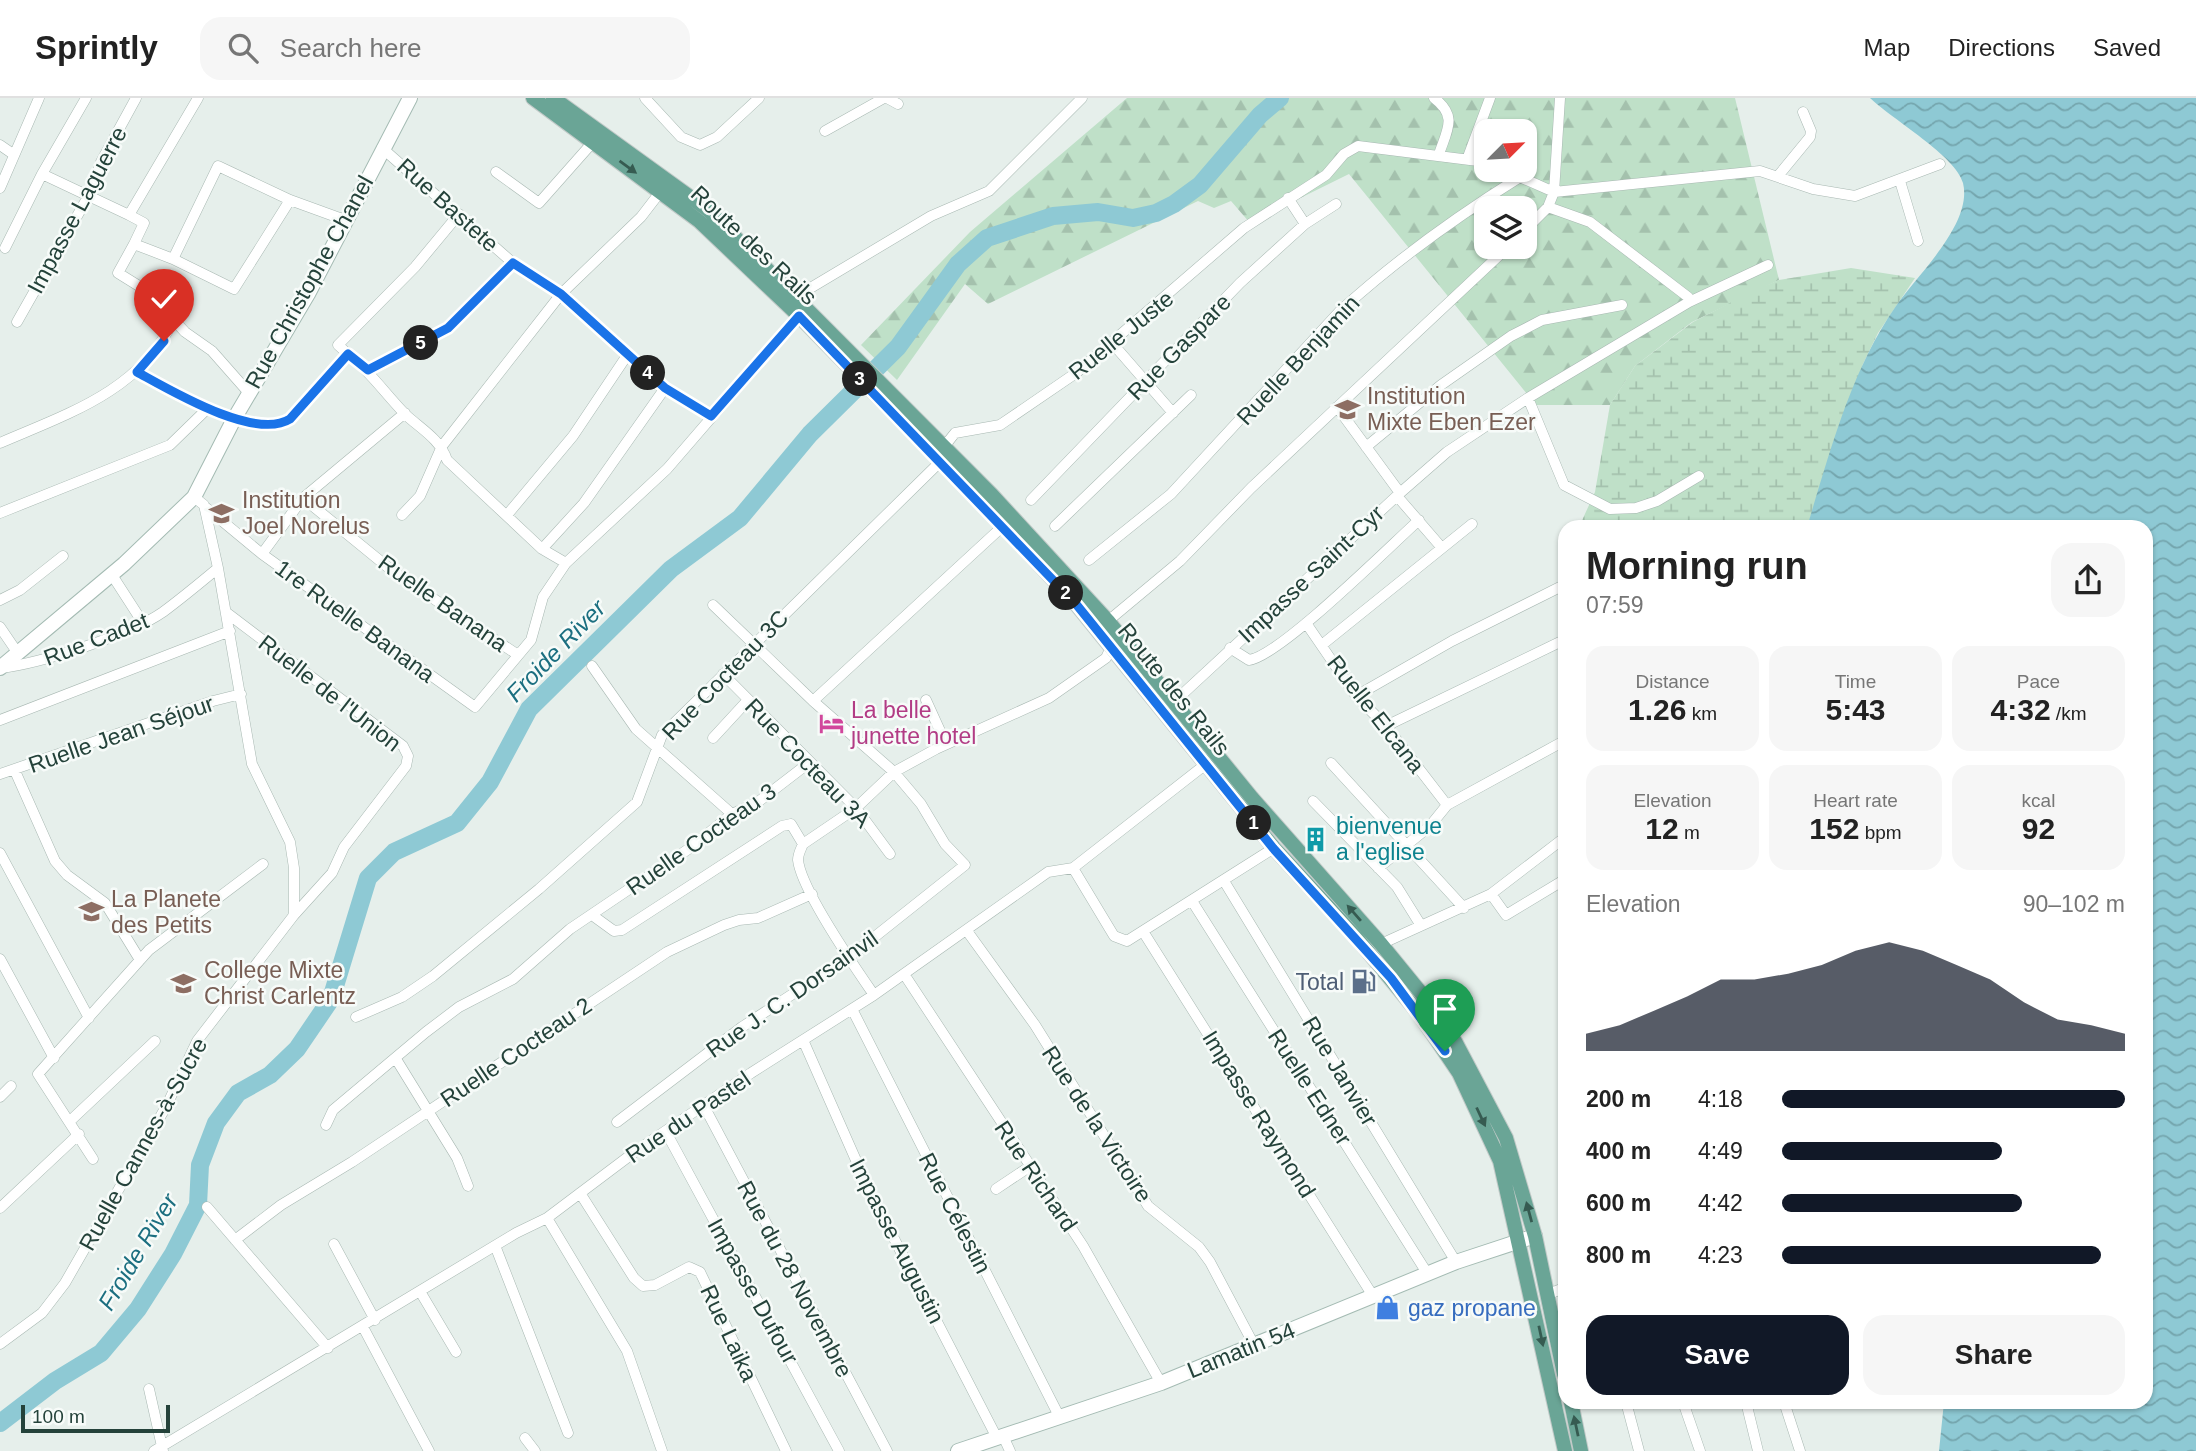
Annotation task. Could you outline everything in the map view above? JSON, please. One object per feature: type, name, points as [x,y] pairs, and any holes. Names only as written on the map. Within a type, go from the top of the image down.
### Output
[{"type":"main road","name":"Route des Rails","points":[[533,98],[709,229],[799,316],[824,333]]},
{"type":"main road","name":"Route des Rails","points":[[553,98],[708,210],[797,296],[824,333],[942,455],[1111,647],[1273,848],[1391,978],[1459,1073],[1500,1161],[1565,1451]]},
{"type":"main road","name":"Route des Rails","points":[[942,455],[992,495],[1108,621],[1252,798],[1381,944],[1430,1004],[1482,1088],[1506,1139],[1535,1236],[1558,1348]]},
{"type":"main road","points":[[1572,1409],[1581,1451]]},
{"type":"street","points":[[0,188],[39,98]]},
{"type":"street","points":[[5,248],[42,174],[86,98]]},
{"type":"street","name":"Impasse Laguerre","points":[[17,322],[89,195],[101,162],[136,98]]},
{"type":"street","points":[[129,215],[198,98]]},
{"type":"street","name":"Rue Christophe Chanel","points":[[0,668],[199,501],[234,419],[308,294],[409,98]]},
{"type":"street","points":[[645,98],[681,137],[700,145],[717,137],[759,98]]},
{"type":"street","points":[[825,131],[885,98],[898,104]]},
{"type":"street","points":[[797,296],[931,216],[989,191],[1082,98]]},
{"type":"street","points":[[1434,98],[1446,107],[1450,120],[1439,154]]},
{"type":"street","points":[[1468,157],[1490,98]]},
{"type":"street","points":[[1537,218],[1548,207],[1554,192],[1560,98]]},
{"type":"street","points":[[1778,176],[1811,134],[1803,112]]},
{"type":"street","points":[[496,172],[539,203],[593,142]]},
{"type":"street","points":[[0,145],[13,154]]},
{"type":"street","name":"Ruelle Juste","points":[[942,455],[955,433],[993,428],[1014,417],[1113,344],[1244,228],[1326,175],[1344,154],[1358,146],[1474,159]]},
{"type":"street","name":"Rue Bastete","points":[[382,148],[513,263],[561,294],[665,388],[711,416]]},
{"type":"street","points":[[1531,182],[1554,192],[1760,171],[1813,189],[1856,196],[1940,164]]},
{"type":"street","points":[[173,259],[218,166],[290,200],[345,220]]},
{"type":"street","points":[[42,174],[144,223],[118,273],[147,291],[173,321],[212,351],[248,393]]},
{"type":"street","points":[[1900,181],[1914,219],[1918,242]]},
{"type":"street","name":"Ruelle Benjamin","points":[[1089,560],[1171,495],[1340,311],[1370,284],[1450,221],[1512,182]]},
{"type":"street","points":[[402,515],[420,496],[442,446],[561,294],[605,255],[661,191]]},
{"type":"street","points":[[1288,198],[1305,224]]},
{"type":"street","points":[[134,244],[173,259],[234,289],[290,200]]},
{"type":"street","name":"Rue Gaspare","points":[[1031,500],[1240,283],[1305,224],[1336,204]]},
{"type":"street","points":[[1548,207],[1590,222],[1614,238],[1688,298],[1689,302]]},
{"type":"street","points":[[459,214],[415,267],[338,345],[368,370],[405,413],[442,446],[446,460],[542,550],[566,563]]},
{"type":"street","points":[[1108,621],[1180,561],[1337,407],[1495,259]]},
{"type":"street","points":[[368,370],[448,328],[513,263]]},
{"type":"street","points":[[1442,548],[1399,494],[1447,452],[1528,398],[1689,302],[1768,265]]},
{"type":"street","points":[[1366,447],[1441,385],[1511,336],[1542,320],[1622,305]]},
{"type":"street","points":[[517,655],[531,640],[542,597],[566,563],[667,469],[799,316]]},
{"type":"street","points":[[0,443],[88,404],[137,372],[164,341],[173,321]]},
{"type":"street","points":[[1113,344],[1173,413]]},
{"type":"street","points":[[137,372],[207,409],[234,419],[281,425],[290,419],[348,354]]},
{"type":"street","points":[[507,515],[573,436],[628,354]]},
{"type":"street","points":[[542,550],[584,503],[665,388]]},
{"type":"street","points":[[1055,526],[1191,395]]},
{"type":"street","points":[[1528,398],[1564,485],[1610,509],[1636,508],[1657,501],[1699,476]]},
{"type":"street","name":"Impasse Saint-Cyr","points":[[1175,701],[1399,494],[1337,407]]},
{"type":"street","points":[[0,513],[74,481],[170,445],[207,409]]},
{"type":"street","points":[[262,554],[303,498],[405,413]]},
{"type":"street","name":"Rue Cocteau 3C","points":[[356,1017],[402,998],[433,976],[539,889],[637,802],[662,735],[942,455]]},
{"type":"street","name":"Ruelle Banana","points":[[303,498],[395,573],[517,655]]},
{"type":"street","points":[[199,501],[218,568],[252,764],[290,842],[294,868],[294,915]]},
{"type":"street","name":"1re Ruelle Banana","points":[[199,501],[262,554],[475,707],[517,655]]},
{"type":"street","points":[[1230,648],[1243,658],[1255,659],[1306,623],[1419,520]]},
{"type":"street","points":[[1323,644],[1472,524]]},
{"type":"street","points":[[813,701],[1003,526]]},
{"type":"street","points":[[0,600],[20,590],[64,556]]},
{"type":"street","name":"Rue Cadet","points":[[0,668],[32,664],[143,624],[218,568]]},
{"type":"street","points":[[112,575],[143,624]]},
{"type":"street","points":[[1356,696],[1452,641],[1558,588]]},
{"type":"street","points":[[713,605],[813,701],[894,772]]},
{"type":"street","name":"Ruelle de l'Union","points":[[227,613],[403,746],[408,756],[406,766],[344,848],[331,873],[294,915]]},
{"type":"street","name":"Ruelle Elcana","points":[[1306,623],[1323,644],[1356,696],[1386,726],[1447,805]]},
{"type":"street","points":[[0,627],[18,652]]},
{"type":"street","points":[[0,720],[230,631]]},
{"type":"street","points":[[1386,726],[1558,643]]},
{"type":"street","points":[[874,995],[848,958],[812,894],[799,863],[803,844],[856,808],[894,772],[946,744],[1049,698],[1106,658],[1111,647]]},
{"type":"street","points":[[592,666],[636,729],[732,814]]},
{"type":"street","name":"Rue Cocteau 3A","points":[[723,674],[856,808],[890,854]]},
{"type":"street","name":"Ruelle Jean Séjour","points":[[0,774],[213,701],[241,694]]},
{"type":"street","points":[[713,738],[748,700]]},
{"type":"street","points":[[926,700],[946,744]]},
{"type":"street","points":[[1378,868],[1430,826],[1447,805],[1558,744]]},
{"type":"street","name":"Ruelle Cocteau 3","points":[[326,1125],[333,1110],[459,1007],[513,979],[592,915],[690,848],[732,814],[758,802],[810,762]]},
{"type":"street","points":[[1331,763],[1464,908]]},
{"type":"street","name":"Rue du Pastel","points":[[160,1449],[547,1218],[666,1132],[874,995],[1048,872],[1073,868],[1206,764]]},
{"type":"street","points":[[15,771],[55,861],[67,875],[105,903],[140,960]]},
{"type":"street","name":"Rue J. C. Dorsainvil","points":[[617,1122],[742,1027],[848,958],[965,865],[946,844],[921,804],[894,772]]},
{"type":"street","points":[[1313,801],[1397,887],[1420,924]]},
{"type":"street","name":"Ruelle Cocteau 3","points":[[592,915],[614,931],[622,930],[782,826],[791,824],[803,844]]},
{"type":"street","points":[[1381,944],[1490,894],[1558,843]]},
{"type":"street","points":[[1073,868],[1114,936],[1127,941],[1144,933],[1273,848]]},
{"type":"street","points":[[0,853],[89,1018]]},
{"type":"street","points":[[93,1159],[79,1134],[37,1076],[140,960],[176,927],[263,863]]},
{"type":"street","name":"Rue Janvier","points":[[1224,881],[1456,1262]]},
{"type":"street","points":[[1490,894],[1506,915],[1558,884]]},
{"type":"street","name":"Ruelle Cocteau 2","points":[[235,1240],[281,1205],[667,952],[732,922],[758,918],[812,894]]},
{"type":"street","name":"Ruelle Edner","points":[[1192,901],[1427,1273]]},
{"type":"street","name":"Ruelle Cannes-à-Sucre","points":[[0,1344],[42,1313],[65,1283],[167,1105],[197,1041],[294,915]]},
{"type":"street","name":"Rue de la Victoire","points":[[967,931],[1035,1025],[1148,1206],[1199,1247],[1210,1262],[1254,1345]]},
{"type":"street","name":"Impasse Raymond","points":[[1144,933],[1373,1296]]},
{"type":"street","points":[[0,959],[54,1058]]},
{"type":"street","name":"Rue Richard","points":[[904,974],[1028,1167],[1083,1245],[1161,1383]]},
{"type":"street","name":"Rue Célestin","points":[[852,1009],[1059,1416]]},
{"type":"street","name":"Impasse Augustin","points":[[803,1040],[870,1192],[1000,1437],[1010,1451]]},
{"type":"street","points":[[70,1121],[155,1041]]},
{"type":"street","points":[[396,1059],[457,1158],[468,1186]]},
{"type":"street","points":[[0,1097],[11,1086]]},
{"type":"street","name":"Rue du 28 Novembre","points":[[704,1107],[887,1451]]},
{"type":"street","name":"Impasse Dufour","points":[[666,1132],[839,1451]]},
{"type":"street","points":[[0,1208],[79,1134]]},
{"type":"street","points":[[996,1189],[1028,1167]]},
{"type":"street","name":"Rue Laika","points":[[580,1193],[634,1278],[643,1286],[655,1285],[689,1267],[701,1272],[786,1451]]},
{"type":"street","points":[[207,1207],[328,1348]]},
{"type":"street","points":[[547,1218],[627,1351],[662,1451]]},
{"type":"street","name":"Lamatin 54","points":[[958,1451],[1161,1383],[1427,1273],[1535,1236]]},
{"type":"street","points":[[334,1244],[375,1320]]},
{"type":"street","points":[[496,1248],[568,1433]]},
{"type":"street","points":[[1546,1295],[1558,1290]]},
{"type":"street","points":[[421,1293],[456,1352]]},
{"type":"street","points":[[363,1327],[429,1451]]},
{"type":"street","points":[[149,1389],[160,1449]]},
{"type":"street","points":[[1628,1409],[1639,1451]]},
{"type":"street","points":[[1685,1409],[1699,1451]]},
{"type":"street","points":[[1748,1409],[1758,1451]]},
{"type":"street","points":[[1786,1409],[1800,1451]]},
{"type":"street","points":[[526,1438],[535,1451]]},
{"type":"green space","points":[[1127,98],[1735,98],[1779,280],[1692,322],[1635,366],[1610,405],[1536,405],[1349,174],[1250,223],[1231,201],[1214,208],[1198,201],[988,304],[965,284],[897,380],[861,345],[970,232]]},
{"type":"green space","points":[[1851,268],[1915,278],[1878,333],[1863,364],[1809,520],[1582,520],[1595,492],[1610,405],[1635,366],[1693,322],[1779,280]]},
{"type":"water","points":[[1870,98],[2196,98],[2196,1451],[1939,1451],[1943,1409],[2153,1409],[2153,520],[1809,520],[1843,412],[1866,357],[1896,306],[1952,232],[1964,199],[1963,183],[1949,161]]},
{"type":"waterway","name":"Froide River","points":[[0,1423],[55,1381],[101,1353],[138,1309],[173,1254],[198,1205],[200,1165],[216,1123],[238,1093],[270,1075],[297,1049],[331,999],[368,878],[394,852],[457,823],[490,782],[529,709],[671,569],[740,518],[810,434],[898,347],[958,264],[987,238],[1053,216],[1098,212],[1133,218],[1156,213],[1174,204],[1200,185],[1260,115],[1280,98]]},
{"type":"place","name":"Institution Mixte Eben Ezer","points":[[1347,409]]},
{"type":"place","name":"Institution Joel Norelus","points":[[222,513]]},
{"type":"place","name":"La belle junette hotel","points":[[831,723]]},
{"type":"place","name":"bienvenue a l'eglise","points":[[1316,839]]},
{"type":"place","name":"La Planete des Petits","points":[[91,912]]},
{"type":"place","name":"Total","points":[[1364,982]]},
{"type":"place","name":"College Mixte Christ Carlentz","points":[[184,983]]},
{"type":"place","name":"gaz propane","points":[[1388,1308]]},
{"type":"route","points":[[164,341],[137,372],[207,409],[234,419],[281,425],[290,419],[348,354],[368,370],[411,349],[448,328],[513,263],[561,294],[665,388],[711,416],[799,316],[981,502],[1076,604],[1273,848],[1391,978],[1445,1051]]}]
